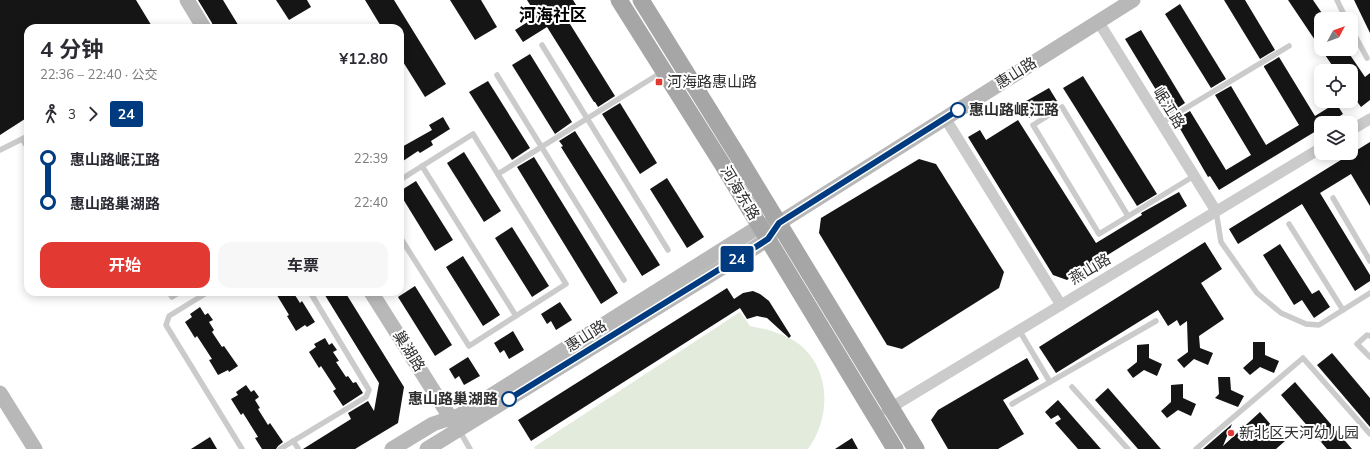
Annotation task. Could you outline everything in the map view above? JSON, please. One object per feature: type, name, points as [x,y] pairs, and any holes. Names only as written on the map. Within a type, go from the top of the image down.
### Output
[{"type":"main road","name":"河海东路","points":[[620,0],[895,449]]},
{"type":"main road","name":"河海东路","points":[[640,0],[779,223],[916,449]]},
{"type":"street","points":[[187,0],[202,24]]},
{"type":"street","name":"惠山路","points":[[427,449],[455,424],[460,414],[764,233],[1098,21],[1117,4],[1133,0]]},
{"type":"street","name":"岷江路","points":[[1098,21],[1216,211]]},
{"type":"street","points":[[945,118],[1061,305]]},
{"type":"street","points":[[1358,126],[1370,119]]},
{"type":"street","name":"燕山路","points":[[876,417],[1314,152]]},
{"type":"street","name":"巢湖路","points":[[374,296],[455,424]]},
{"type":"street","points":[[0,393],[35,449]]},
{"type":"street","name":"惠山路","points":[[392,449],[433,424],[455,424]]},
{"type":"lane","points":[[1337,0],[1343,12]]},
{"type":"lane","points":[[1358,42],[1366,58]]},
{"type":"lane","points":[[542,46],[668,250]]},
{"type":"lane","points":[[1161,123],[1289,46]]},
{"type":"lane","points":[[498,174],[664,71]]},
{"type":"lane","points":[[497,75],[624,280]]},
{"type":"lane","points":[[1128,216],[1062,107],[1033,125],[1099,234],[1194,176]]},
{"type":"lane","points":[[404,177],[473,134],[566,284],[469,346],[404,243]]},
{"type":"lane","points":[[0,150],[22,139],[24,142]]},
{"type":"lane","points":[[422,166],[516,316]]},
{"type":"lane","points":[[1333,198],[1370,261]]},
{"type":"lane","points":[[1216,211],[1221,242],[1257,293],[1281,313],[1306,324],[1319,325],[1370,293]]},
{"type":"lane","points":[[1289,224],[1343,310]]},
{"type":"lane","points":[[202,296],[169,316],[166,325],[242,449]]},
{"type":"lane","points":[[280,449],[366,397],[369,390],[312,296]]},
{"type":"lane","points":[[1012,404],[1156,321]]},
{"type":"lane","points":[[1019,330],[1050,382]]},
{"type":"lane","points":[[1370,336],[1367,335],[1358,344],[1370,357]]},
{"type":"lane","points":[[1196,449],[1303,358],[1370,434]]},
{"type":"lane","points":[[1072,387],[1128,449]]},
{"type":"lane","points":[[455,424],[470,449]]},
{"type":"lane","points":[[293,441],[298,448]]},
{"type":"green space","points":[[740,312],[750,326],[774,332],[796,342],[808,352],[816,364],[822,378],[824,407],[816,436],[808,449],[535,449],[534,447]]},
{"type":"building","points":[[0,0],[136,0],[151,24],[24,24],[24,120],[0,135]]},
{"type":"building","points":[[198,0],[223,0],[238,24],[212,23]]},
{"type":"building","points":[[276,0],[307,0],[311,7],[289,20]]},
{"type":"building","points":[[365,0],[394,0],[446,84],[425,97],[404,63],[404,24],[380,24]]},
{"type":"building","points":[[450,0],[481,0],[497,27],[475,40]]},
{"type":"building","points":[[527,0],[573,0],[578,8],[565,16],[615,96],[598,107],[547,27],[523,42],[515,30],[537,16]]},
{"type":"building","points":[[1224,0],[1245,0],[1275,50],[1260,59]]},
{"type":"building","points":[[1288,0],[1313,0],[1321,12],[1314,12],[1314,39]]},
{"type":"building","points":[[1354,0],[1370,0],[1370,33]]},
{"type":"building","points":[[1180,4],[1226,79],[1211,88],[1165,14]]},
{"type":"building","points":[[1141,30],[1185,103],[1170,113],[1125,39]]},
{"type":"building","points":[[530,54],[572,122],[555,134],[512,65]]},
{"type":"building","points":[[1326,56],[1351,56],[1356,64],[1331,64]]},
{"type":"building","points":[[1279,57],[1315,116],[1314,132],[1219,190],[1210,176],[1208,177],[1175,120],[1190,111],[1226,170],[1251,155],[1215,95],[1231,86],[1266,145],[1299,125],[1264,66]]},
{"type":"building","points":[[1358,67],[1365,77],[1370,73],[1370,100],[1361,107],[1358,103]]},
{"type":"building","points":[[1083,76],[1157,194],[1137,206],[1063,88]]},
{"type":"building","points":[[488,81],[530,148],[512,160],[469,92]]},
{"type":"building","points":[[1049,88],[1057,101],[1029,118],[1021,104]]},
{"type":"building","points":[[620,103],[657,163],[640,174],[602,114]]},
{"type":"building","points":[[1328,108],[1339,108],[1343,114],[1340,116],[1315,116]]},
{"type":"building","points":[[443,117],[450,129],[431,141],[433,145],[420,153],[418,151],[404,160],[404,146],[432,130],[429,125]]},
{"type":"building","points":[[1018,120],[1096,243],[1142,215],[1141,213],[1179,192],[1187,206],[1067,280],[1053,275],[968,137],[980,130],[986,140]]},
{"type":"building","points":[[575,131],[660,265],[642,276],[561,147],[563,146],[559,141]]},
{"type":"building","points":[[1370,142],[1370,206],[1351,174],[1320,193],[1370,275],[1370,281],[1355,291],[1302,204],[1238,244],[1229,229],[1341,160],[1358,160],[1358,149]]},
{"type":"building","points":[[464,152],[501,211],[484,222],[447,163]]},
{"type":"building","points":[[534,157],[618,293],[601,304],[517,167]]},
{"type":"building","points":[[919,159],[936,164],[1004,272],[999,288],[902,349],[887,345],[819,233],[821,218]]},
{"type":"building","points":[[667,178],[704,237],[687,248],[650,189]]},
{"type":"building","points":[[416,181],[453,240],[435,251],[404,201],[404,188]]},
{"type":"building","points":[[512,227],[549,286],[532,297],[495,238]]},
{"type":"building","points":[[1205,242],[1222,269],[1201,283],[1224,319],[1199,336],[1200,348],[1213,353],[1208,365],[1194,359],[1184,368],[1177,360],[1188,352],[1187,321],[1180,326],[1177,320],[1168,326],[1158,310],[1056,373],[1039,347]]},
{"type":"building","points":[[1280,244],[1312,294],[1319,290],[1330,307],[1314,318],[1302,300],[1294,305],[1263,255]]},
{"type":"building","points":[[463,256],[500,315],[483,326],[446,267]]},
{"type":"building","points":[[415,286],[452,345],[435,356],[398,297],[404,296],[404,293]]},
{"type":"building","points":[[727,288],[734,299],[743,293],[753,291],[760,294],[769,301],[791,336],[789,338],[767,318],[757,316],[747,319],[740,308],[531,441],[518,420]]},
{"type":"building","points":[[277,296],[296,296],[300,303],[302,301],[315,322],[307,327],[305,325],[296,331],[287,316],[289,315]]},
{"type":"building","points":[[325,296],[347,296],[404,387],[398,423],[355,449],[303,449],[351,419],[348,413],[368,401],[374,411],[379,383]]},
{"type":"building","points":[[560,302],[572,320],[556,330],[551,321],[547,324],[541,314]]},
{"type":"building","points":[[200,307],[205,315],[208,313],[213,320],[209,322],[214,330],[212,332],[238,366],[229,372],[228,370],[218,375],[209,360],[212,359],[197,336],[195,338],[185,322],[192,317],[190,314]]},
{"type":"building","points":[[513,331],[524,350],[509,359],[504,350],[500,353],[494,343]]},
{"type":"building","points":[[325,338],[329,345],[332,343],[337,350],[333,352],[339,361],[336,362],[346,377],[348,376],[353,383],[356,382],[363,393],[343,406],[333,391],[336,389],[321,366],[319,368],[309,352],[316,347],[314,344]]},
{"type":"building","points":[[1253,342],[1265,342],[1265,355],[1279,361],[1274,373],[1260,367],[1250,375],[1243,368],[1253,359]]},
{"type":"building","points":[[1149,344],[1149,358],[1162,364],[1157,376],[1144,370],[1133,378],[1127,370],[1137,362],[1137,345]]},
{"type":"building","points":[[1332,353],[1370,398],[1370,427],[1317,365]]},
{"type":"building","points":[[468,357],[480,376],[464,385],[459,376],[455,379],[449,369]]},
{"type":"building","points":[[1027,358],[1039,379],[1003,400],[1024,434],[998,449],[948,449],[931,420],[938,410]]},
{"type":"building","points":[[1218,377],[1230,377],[1231,390],[1244,396],[1238,407],[1215,398],[1219,394]]},
{"type":"building","points":[[1295,382],[1352,449],[1327,449],[1281,395]]},
{"type":"building","points":[[1183,384],[1183,398],[1196,404],[1191,416],[1178,410],[1167,418],[1161,411],[1171,402],[1171,385]]},
{"type":"building","points":[[246,385],[251,392],[254,390],[259,397],[255,400],[260,408],[258,409],[268,425],[270,423],[283,442],[276,449],[262,449],[255,438],[258,437],[243,413],[241,415],[231,399],[238,395],[236,392]]},
{"type":"building","points":[[1108,388],[1161,449],[1138,449],[1095,400]]},
{"type":"building","points":[[1058,400],[1101,449],[1078,449],[1055,423],[1061,419],[1058,415],[1051,419],[1045,412]]},
{"type":"building","points":[[1260,412],[1285,441],[1276,449],[1203,449],[1232,424],[1223,446]]},
{"type":"building","points":[[210,437],[217,449],[191,449]]},
{"type":"building","points":[[852,438],[858,449],[835,449]]},
{"type":"bus line","name":"24","points":[[509,399],[768,239],[779,223],[958,110]]},
{"type":"place","name":"河海路惠山路","points":[[659,82]]},
{"type":"place","name":"惠山路岷江路","points":[[958,110]]},
{"type":"place","name":"惠山路巢湖路","points":[[509,399]]},
{"type":"place","name":"新北区天河幼儿园","points":[[1231,433]]},
{"type":"district","name":"河海社区","points":[[553,15]]}]
